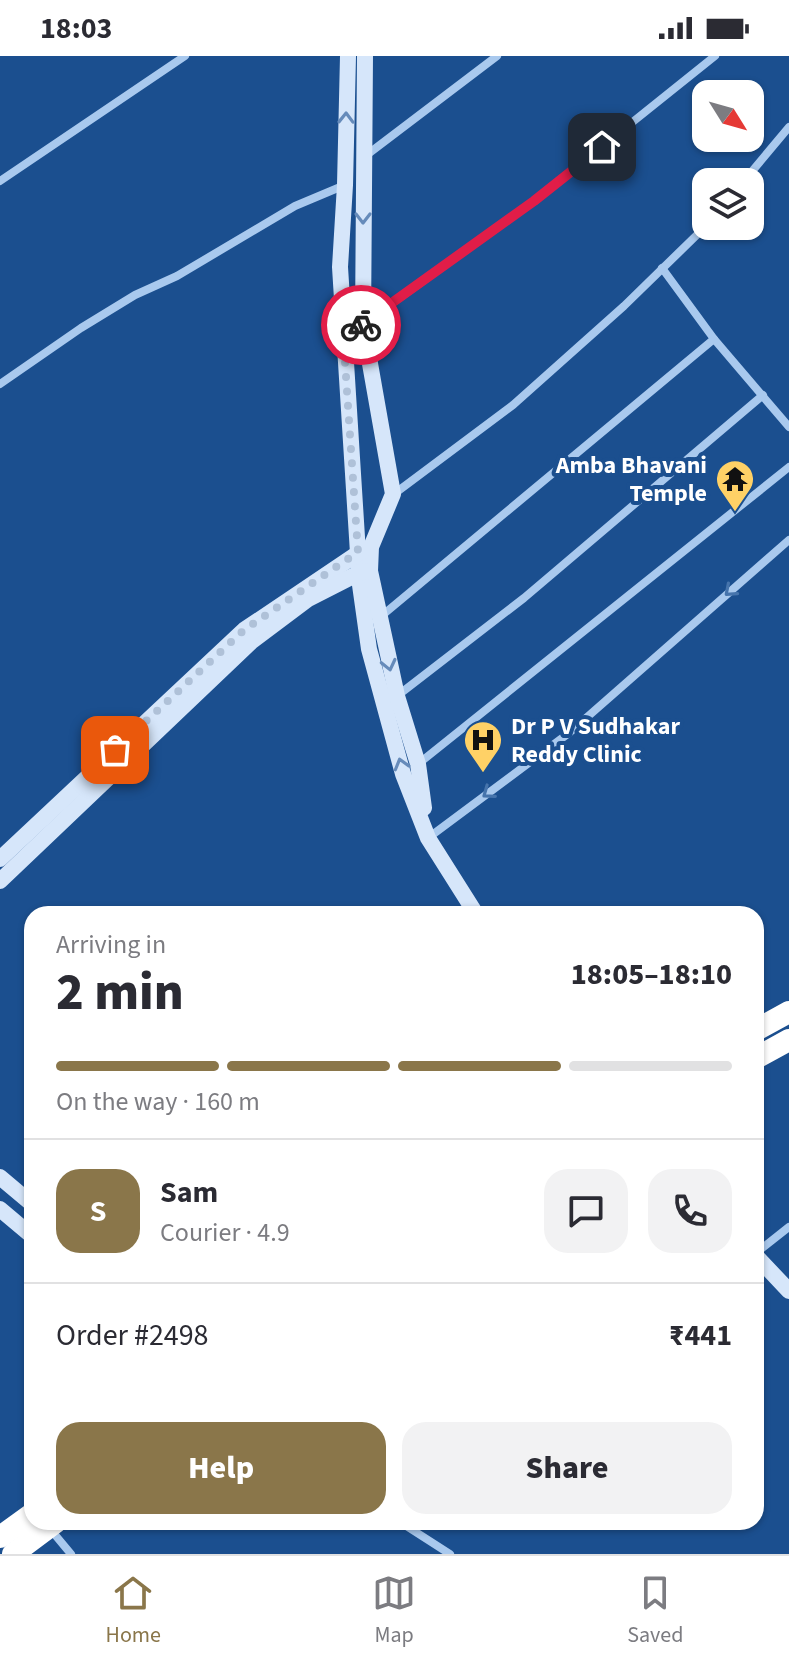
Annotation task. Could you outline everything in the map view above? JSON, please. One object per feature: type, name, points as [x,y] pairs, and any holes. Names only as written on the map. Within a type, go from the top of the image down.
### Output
[{"type":"highway","points":[[764,1026],[789,1012]]},
{"type":"highway","points":[[764,1054],[789,1040]]},
{"type":"highway","points":[[0,1537],[24,1528]]},
{"type":"highway","points":[[13,1554],[36,1530]]},
{"type":"main road","points":[[348,56],[340,267],[343,333],[364,550],[369,649],[403,774],[428,838],[471,906]]},
{"type":"main road","points":[[0,859],[244,630],[364,550],[393,494],[363,324],[365,56]]},
{"type":"main road","points":[[365,572],[418,764],[428,838]]},
{"type":"main road","points":[[0,881],[252,641],[308,599],[365,572]]},
{"type":"main road","points":[[0,1177],[24,1197]]},
{"type":"main road","points":[[0,1209],[24,1229]]},
{"type":"main road","points":[[764,1263],[789,1291]]},
{"type":"street","points":[[0,181],[185,56]]},
{"type":"street","points":[[364,157],[497,56]]},
{"type":"street","points":[[343,333],[363,324],[534,201],[715,56]]},
{"type":"street","points":[[755,168],[789,127]]},
{"type":"street","points":[[0,384],[135,295],[177,276],[295,206],[364,177]]},
{"type":"street","points":[[393,494],[513,405],[692,239]]},
{"type":"street","points":[[662,268],[714,339],[789,427]]},
{"type":"street","points":[[378,619],[714,339]]},
{"type":"street","points":[[397,696],[524,598],[763,395]]},
{"type":"street","points":[[418,764],[789,467]]},
{"type":"street","points":[[428,838],[569,733],[789,540]]},
{"type":"street","points":[[764,1247],[789,1227]]},
{"type":"street","points":[[52,1530],[71,1554]]},
{"type":"street","points":[[412,1530],[450,1554]]},
{"type":"way so far","points":[[115,750],[244,630],[358,552],[343,333],[361,325]]},
{"type":"place","name":"Amba Bhavani Temple","points":[[735,513]]},
{"type":"place","name":"Dr P V Sudhakar Reddy Clinic","points":[[483,774]]},
{"type":"route","points":[[361,325],[534,201],[602,147]]}]
